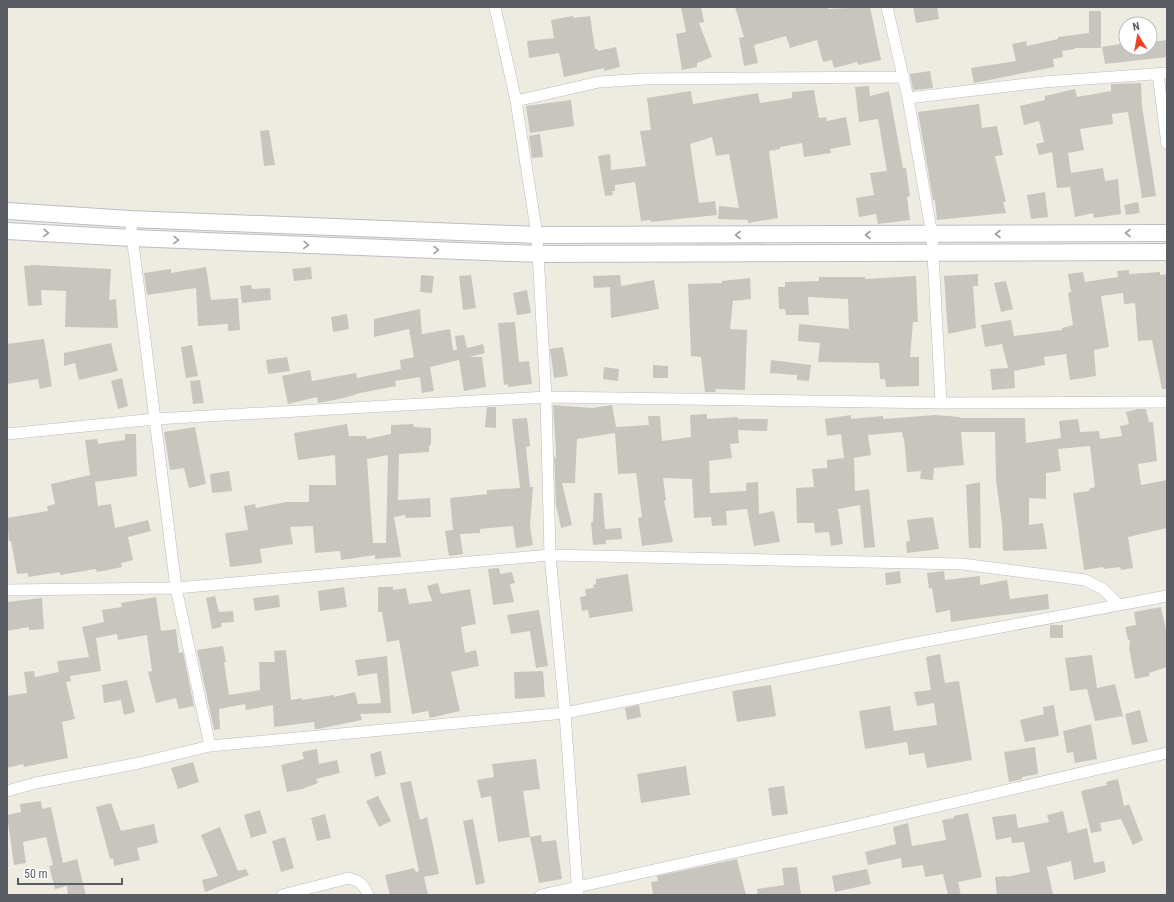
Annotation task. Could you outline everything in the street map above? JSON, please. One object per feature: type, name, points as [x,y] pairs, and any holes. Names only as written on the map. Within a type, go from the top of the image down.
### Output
[{"type":"street","points":[[496,7],[516,101],[538,254],[546,397],[550,555],[566,713],[578,890]]},
{"type":"street","points":[[887,7],[904,77],[932,235],[941,403]]},
{"type":"street","points":[[908,98],[1044,82],[1163,74],[1167,144]]},
{"type":"street","points":[[516,101],[606,81],[645,79],[904,77]]},
{"type":"street","points":[[7,211],[130,219],[536,235],[932,235],[1167,233]]},
{"type":"street","points":[[130,219],[176,588],[210,746]]},
{"type":"street","points":[[7,231],[132,238],[538,254],[1167,252]]},
{"type":"street","points":[[7,434],[155,419],[546,397],[941,403],[1167,402]]},
{"type":"street","points":[[7,590],[176,588],[550,555],[962,564],[1085,580],[1103,589],[1118,604]]},
{"type":"street","points":[[7,791],[36,783],[139,763],[210,746],[566,713],[1118,604],[1167,596]]},
{"type":"street","points":[[541,895],[578,890],[1167,753]]},
{"type":"street","points":[[282,895],[350,878],[358,880],[365,886],[368,895]]},
{"type":"building","points":[[681,7],[701,7],[704,22],[699,23],[712,57],[697,63],[697,67],[682,70],[676,34],[686,32]]},
{"type":"building","points":[[735,7],[828,7],[828,9],[870,7],[881,60],[858,65],[857,62],[834,68],[832,60],[823,62],[817,40],[790,48],[786,36],[754,45],[758,63],[744,66],[739,38],[744,37]]},
{"type":"building","points":[[913,7],[937,7],[939,19],[916,23]]},
{"type":"building","points":[[1089,11],[1101,11],[1101,48],[1075,48],[1062,51],[1063,57],[1053,59],[1054,67],[974,83],[971,68],[1016,61],[1012,44],[1026,41],[1027,46],[1058,39],[1058,37],[1089,33]]},
{"type":"building","points":[[573,16],[573,18],[590,16],[595,49],[598,49],[598,51],[616,47],[620,67],[604,71],[604,68],[564,77],[559,53],[529,58],[527,41],[554,38],[551,20]]},
{"type":"building","points":[[1167,40],[1167,57],[1105,64],[1102,47],[1118,44],[1118,56],[1158,56],[1158,41]]},
{"type":"building","points":[[930,71],[933,88],[913,90],[910,74]]},
{"type":"building","points":[[1141,83],[1142,106],[1156,196],[1142,198],[1128,112],[1112,114],[1113,124],[1080,129],[1084,150],[1068,153],[1071,173],[1103,168],[1105,181],[1118,179],[1121,214],[1094,218],[1093,213],[1075,217],[1070,187],[1057,188],[1052,152],[1039,155],[1036,144],[1044,142],[1039,121],[1024,125],[1020,106],[1045,100],[1045,96],[1075,89],[1077,97],[1111,91],[1111,84]]},
{"type":"building","points":[[869,86],[870,96],[889,91],[903,168],[906,168],[910,196],[907,197],[910,220],[878,224],[876,214],[859,217],[856,198],[874,195],[870,173],[887,171],[878,119],[859,122],[855,87]]},
{"type":"building","points":[[814,90],[819,118],[826,117],[827,121],[846,117],[851,145],[830,149],[831,153],[804,157],[802,143],[780,147],[780,149],[769,151],[778,218],[748,223],[748,220],[718,219],[719,206],[739,208],[729,154],[716,156],[712,137],[690,144],[699,203],[715,201],[717,215],[651,222],[651,220],[641,221],[635,182],[615,185],[615,191],[612,191],[613,195],[605,196],[598,156],[610,154],[611,170],[646,166],[640,131],[651,130],[647,98],[691,91],[693,104],[758,93],[760,103],[792,98],[792,92]]},
{"type":"building","points":[[571,100],[574,126],[530,133],[526,106]]},
{"type":"building","points":[[979,104],[982,128],[997,126],[1003,155],[995,156],[1006,202],[1003,202],[1006,213],[937,220],[935,200],[933,200],[918,112]]},
{"type":"building","points":[[269,130],[275,165],[264,166],[260,131]]},
{"type":"building","points":[[540,134],[543,157],[532,158],[529,136]]},
{"type":"building","points":[[1045,192],[1048,217],[1031,219],[1027,195]]},
{"type":"building","points":[[1138,202],[1140,213],[1126,215],[1124,205]]},
{"type":"building","points":[[34,265],[111,269],[109,300],[116,299],[118,328],[65,327],[66,291],[41,290],[42,305],[28,306],[24,266]]},
{"type":"building","points":[[206,267],[211,300],[238,298],[240,330],[228,331],[228,324],[198,326],[196,288],[147,295],[144,273],[171,269],[171,273]]},
{"type":"building","points":[[311,267],[312,279],[294,281],[292,269]]},
{"type":"building","points":[[1129,270],[1129,274],[1160,272],[1160,275],[1167,274],[1167,389],[1162,389],[1152,340],[1138,341],[1135,303],[1124,304],[1123,293],[1101,296],[1109,347],[1094,350],[1096,376],[1070,380],[1066,354],[1044,357],[1045,365],[1014,371],[1015,388],[992,390],[990,369],[1008,368],[1002,344],[985,347],[981,325],[1011,320],[1014,336],[1062,330],[1062,328],[1073,325],[1068,293],[1071,292],[1068,274],[1083,272],[1085,282],[1118,277],[1117,271]]},
{"type":"building","points":[[978,274],[978,286],[973,286],[976,328],[948,334],[944,276]]},
{"type":"building","points":[[421,275],[434,276],[432,293],[420,292]]},
{"type":"building","points":[[471,275],[476,308],[463,310],[459,276]]},
{"type":"building","points":[[620,275],[621,286],[654,280],[659,309],[611,318],[610,287],[594,288],[593,276]]},
{"type":"building","points":[[916,276],[918,322],[913,322],[910,357],[919,357],[919,386],[886,387],[885,379],[880,379],[879,363],[818,362],[820,343],[798,341],[799,324],[849,329],[848,299],[808,297],[809,315],[786,315],[785,309],[779,309],[778,287],[785,287],[785,282],[819,281],[819,277],[865,277],[865,279]]},
{"type":"building","points":[[750,278],[751,299],[733,301],[730,329],[747,330],[745,390],[715,389],[716,392],[705,392],[701,357],[691,356],[688,284],[722,283],[722,281]]},
{"type":"building","points":[[1006,281],[1013,309],[1001,312],[994,283]]},
{"type":"building","points":[[251,285],[252,289],[270,288],[271,300],[242,303],[240,286]]},
{"type":"building","points":[[527,290],[531,313],[517,315],[513,293]]},
{"type":"building","points":[[420,309],[422,334],[450,329],[453,350],[457,350],[455,336],[464,335],[467,348],[483,344],[485,353],[469,357],[482,357],[486,387],[464,391],[459,360],[430,367],[434,391],[422,393],[420,377],[395,381],[396,386],[360,393],[344,398],[318,403],[317,397],[288,404],[282,376],[310,370],[312,381],[356,373],[357,378],[401,369],[400,360],[414,357],[409,329],[374,337],[374,319]]},
{"type":"building","points":[[347,314],[349,329],[333,332],[331,317]]},
{"type":"building","points":[[515,322],[519,362],[529,361],[532,384],[508,387],[508,384],[504,385],[498,323]]},
{"type":"building","points":[[44,339],[52,386],[40,389],[38,379],[7,384],[7,344]]},
{"type":"building","points":[[111,343],[118,371],[79,380],[75,363],[64,366],[64,353]]},
{"type":"building","points":[[192,345],[198,376],[186,378],[181,347]]},
{"type":"building","points":[[563,347],[568,376],[554,378],[550,349]]},
{"type":"building","points":[[287,357],[290,371],[268,374],[266,360]]},
{"type":"building","points":[[771,360],[811,365],[809,381],[797,380],[797,375],[770,373]]},
{"type":"building","points":[[653,365],[668,366],[668,378],[653,378]]},
{"type":"building","points":[[604,367],[619,369],[618,381],[603,379]]},
{"type":"building","points":[[122,378],[128,406],[118,409],[111,381]]},
{"type":"building","points":[[200,380],[204,403],[193,404],[190,381]]},
{"type":"building","points":[[553,405],[593,408],[612,405],[616,427],[649,425],[648,416],[660,416],[662,441],[691,437],[690,415],[707,414],[707,419],[738,417],[738,419],[768,419],[767,431],[738,430],[739,443],[730,444],[732,458],[709,461],[710,493],[746,491],[746,483],[758,482],[759,514],[774,511],[780,542],[754,546],[747,509],[726,511],[727,525],[712,526],[711,517],[694,518],[692,479],[663,478],[666,500],[664,501],[673,542],[642,546],[638,518],[642,517],[636,473],[618,474],[615,433],[577,439],[575,483],[562,483],[572,525],[561,528],[556,505],[554,455],[556,460],[556,451]]},
{"type":"building","points":[[487,407],[496,407],[496,428],[485,427]]},
{"type":"building","points":[[1146,409],[1149,422],[1153,422],[1157,461],[1138,464],[1141,485],[1167,480],[1167,528],[1128,537],[1133,568],[1121,570],[1120,567],[1104,569],[1103,567],[1084,570],[1073,493],[1089,491],[1089,489],[1095,487],[1090,446],[1058,449],[1061,471],[1046,473],[1046,499],[1029,498],[1029,525],[1043,523],[1047,549],[1003,551],[1002,524],[996,480],[995,432],[961,432],[964,465],[934,468],[933,480],[920,479],[921,471],[907,472],[904,437],[903,438],[902,432],[868,435],[871,455],[854,458],[855,491],[869,489],[875,547],[864,548],[860,505],[838,509],[843,544],[831,546],[829,532],[815,533],[814,523],[797,523],[796,488],[814,487],[812,469],[827,468],[827,460],[844,458],[841,434],[827,436],[825,419],[851,415],[851,419],[883,416],[883,419],[935,415],[960,418],[1025,418],[1026,443],[1061,438],[1059,421],[1078,419],[1080,432],[1099,431],[1100,439],[1122,436],[1120,426],[1129,424],[1126,412]]},
{"type":"building","points":[[527,418],[530,446],[526,447],[530,487],[533,487],[530,526],[533,545],[516,548],[513,526],[480,529],[480,533],[460,534],[463,554],[449,556],[445,531],[453,530],[450,498],[487,494],[487,490],[520,488],[512,419]]},
{"type":"building","points":[[347,424],[349,436],[366,436],[367,439],[391,434],[391,425],[413,424],[414,427],[431,428],[431,445],[429,446],[429,452],[399,454],[398,500],[430,498],[431,517],[406,518],[405,515],[394,517],[401,557],[375,559],[375,555],[341,560],[340,551],[315,553],[313,526],[290,527],[293,544],[260,549],[262,563],[230,567],[225,533],[248,530],[244,506],[255,504],[256,508],[286,502],[309,502],[309,485],[336,485],[335,455],[298,460],[294,433]],"holes":[[[388,455],[386,543],[373,543],[367,459]]]},
{"type":"building","points":[[195,427],[206,484],[189,488],[184,468],[170,470],[164,432]]},
{"type":"building","points":[[125,434],[136,434],[137,476],[95,482],[98,506],[111,504],[115,528],[148,520],[151,531],[128,537],[133,560],[121,563],[122,567],[97,572],[96,569],[60,575],[60,572],[28,577],[28,573],[17,574],[11,541],[9,541],[7,518],[48,511],[47,506],[55,504],[51,484],[90,475],[85,440],[97,439],[98,444],[125,440]]},
{"type":"building","points":[[229,471],[232,491],[212,493],[210,474]]},
{"type":"building","points":[[980,482],[981,548],[969,548],[966,485]]},
{"type":"building","points":[[594,493],[602,493],[605,529],[621,528],[622,539],[606,540],[606,544],[593,545],[591,522],[593,522]]},
{"type":"building","points":[[933,517],[939,549],[907,553],[906,542],[910,541],[907,520]]},
{"type":"building","points":[[499,568],[500,574],[512,572],[515,583],[510,584],[514,602],[493,605],[488,569]]},
{"type":"building","points":[[900,571],[901,583],[886,585],[885,573]]},
{"type":"building","points":[[944,571],[945,580],[980,576],[980,585],[1007,580],[1010,599],[1048,594],[1049,609],[951,622],[950,610],[936,613],[932,588],[929,589],[927,573]]},
{"type":"building","points":[[628,574],[633,611],[589,618],[588,610],[582,611],[580,597],[586,596],[585,589],[594,588],[593,585],[596,584],[596,579]]},
{"type":"building","points":[[438,583],[441,594],[470,589],[476,624],[461,627],[465,653],[476,650],[479,666],[451,672],[460,711],[430,718],[428,711],[412,714],[399,640],[387,642],[382,612],[378,612],[378,587],[393,587],[393,590],[406,588],[409,604],[432,601],[427,586]]},
{"type":"building","points":[[344,587],[347,607],[320,611],[318,591]]},
{"type":"building","points":[[279,595],[280,607],[255,611],[253,598]]},
{"type":"building","points":[[215,596],[219,612],[233,611],[234,622],[221,623],[222,627],[212,629],[206,598]]},
{"type":"building","points":[[156,597],[161,631],[176,629],[179,653],[183,652],[194,706],[179,709],[176,698],[156,703],[148,672],[152,671],[147,635],[118,640],[117,634],[96,638],[101,671],[70,676],[71,681],[66,682],[75,719],[62,722],[68,758],[24,767],[23,764],[7,768],[7,696],[27,693],[24,672],[34,671],[35,677],[59,672],[57,661],[89,657],[82,627],[104,622],[102,610],[122,607],[121,603]]},
{"type":"building","points":[[42,598],[44,629],[29,630],[29,627],[7,631],[7,602]]},
{"type":"building","points":[[1161,607],[1167,634],[1167,667],[1149,673],[1150,676],[1135,679],[1129,648],[1130,640],[1128,640],[1125,627],[1136,625],[1134,612]]},
{"type":"building","points":[[539,610],[548,666],[536,668],[530,631],[511,634],[507,615]]},
{"type":"building","points":[[1050,625],[1063,625],[1063,638],[1050,638]]},
{"type":"building","points":[[223,646],[229,695],[260,690],[259,662],[275,662],[274,651],[286,650],[291,700],[302,698],[302,700],[334,695],[334,697],[355,692],[358,704],[381,703],[377,673],[358,676],[355,660],[387,656],[391,713],[360,714],[362,720],[318,729],[315,729],[314,722],[274,727],[273,705],[246,710],[245,704],[219,709],[220,729],[214,730],[197,650]]},
{"type":"building","points":[[940,654],[945,683],[959,681],[972,760],[927,768],[924,753],[909,755],[907,742],[865,749],[859,711],[890,706],[894,731],[937,725],[934,703],[917,706],[914,692],[931,690],[926,657]]},
{"type":"building","points":[[1092,655],[1097,688],[1115,684],[1123,716],[1095,721],[1087,689],[1070,691],[1065,658]]},
{"type":"building","points":[[543,671],[545,697],[515,699],[514,672]]},
{"type":"building","points":[[127,680],[135,712],[124,715],[121,700],[104,703],[102,685]]},
{"type":"building","points":[[771,685],[776,716],[737,722],[732,691]]},
{"type":"building","points":[[639,705],[641,717],[627,720],[625,708]]},
{"type":"building","points":[[1054,705],[1059,736],[1025,742],[1020,720],[1044,714],[1043,707]]},
{"type":"building","points":[[1140,710],[1148,742],[1132,745],[1125,714]]},
{"type":"building","points":[[1091,724],[1097,759],[1075,763],[1073,752],[1067,753],[1063,731]]},
{"type":"building","points":[[1035,747],[1038,774],[1022,777],[1022,779],[1009,782],[1004,752]]},
{"type":"building","points":[[317,749],[319,764],[337,760],[340,773],[316,779],[318,783],[302,789],[287,792],[281,765],[304,759],[302,752]]},
{"type":"building","points":[[381,751],[386,774],[375,777],[370,754]]},
{"type":"building","points":[[536,759],[540,789],[523,791],[530,837],[498,842],[491,796],[481,798],[477,780],[494,777],[492,764]]},
{"type":"building","points":[[193,762],[199,782],[178,789],[171,768]]},
{"type":"building","points":[[686,766],[690,795],[641,803],[637,774]]},
{"type":"building","points":[[1118,779],[1124,806],[1129,804],[1143,840],[1133,845],[1121,819],[1100,823],[1102,831],[1091,833],[1081,791],[1107,785],[1106,782]]},
{"type":"building","points":[[411,781],[420,820],[427,817],[439,874],[424,877],[428,895],[390,895],[385,875],[414,868],[416,872],[419,871],[400,783]]},
{"type":"building","points":[[784,786],[788,814],[772,816],[768,788]]},
{"type":"building","points":[[378,796],[391,821],[379,827],[366,801]]},
{"type":"building","points":[[41,801],[42,809],[51,807],[63,863],[77,859],[86,895],[68,895],[67,886],[55,889],[49,866],[53,865],[46,837],[23,842],[26,863],[14,865],[7,815],[21,812],[20,804]]},
{"type":"building","points":[[111,803],[121,831],[154,824],[158,843],[137,848],[140,860],[114,866],[113,858],[110,859],[96,807]]},
{"type":"building","points":[[260,810],[267,833],[251,838],[244,815]]},
{"type":"building","points":[[1063,811],[1068,833],[1087,828],[1094,863],[1104,861],[1106,872],[1074,880],[1071,861],[1047,867],[1053,895],[997,895],[995,877],[1007,877],[1030,872],[1024,842],[1012,843],[1011,837],[996,840],[992,817],[1016,814],[1018,828],[1049,822],[1047,815]]},
{"type":"building","points":[[968,813],[982,877],[958,882],[961,895],[948,895],[943,874],[925,877],[923,865],[902,868],[901,858],[868,865],[865,852],[896,844],[893,827],[908,823],[912,846],[946,840],[942,820]]},
{"type":"building","points":[[325,814],[331,838],[317,841],[311,818]]},
{"type":"building","points":[[473,819],[485,883],[476,885],[463,821]]},
{"type":"building","points":[[220,827],[238,871],[246,869],[249,875],[205,892],[202,880],[218,876],[201,835]]},
{"type":"building","points":[[541,835],[542,842],[556,840],[562,879],[539,883],[530,837]]},
{"type":"building","points":[[285,837],[294,868],[281,872],[272,841]]},
{"type":"building","points":[[737,859],[746,895],[653,895],[651,882],[658,881],[657,876]]},
{"type":"building","points":[[797,867],[801,894],[758,895],[757,889],[784,885],[782,868]]},
{"type":"building","points":[[867,869],[871,884],[835,892],[832,876]]}]
